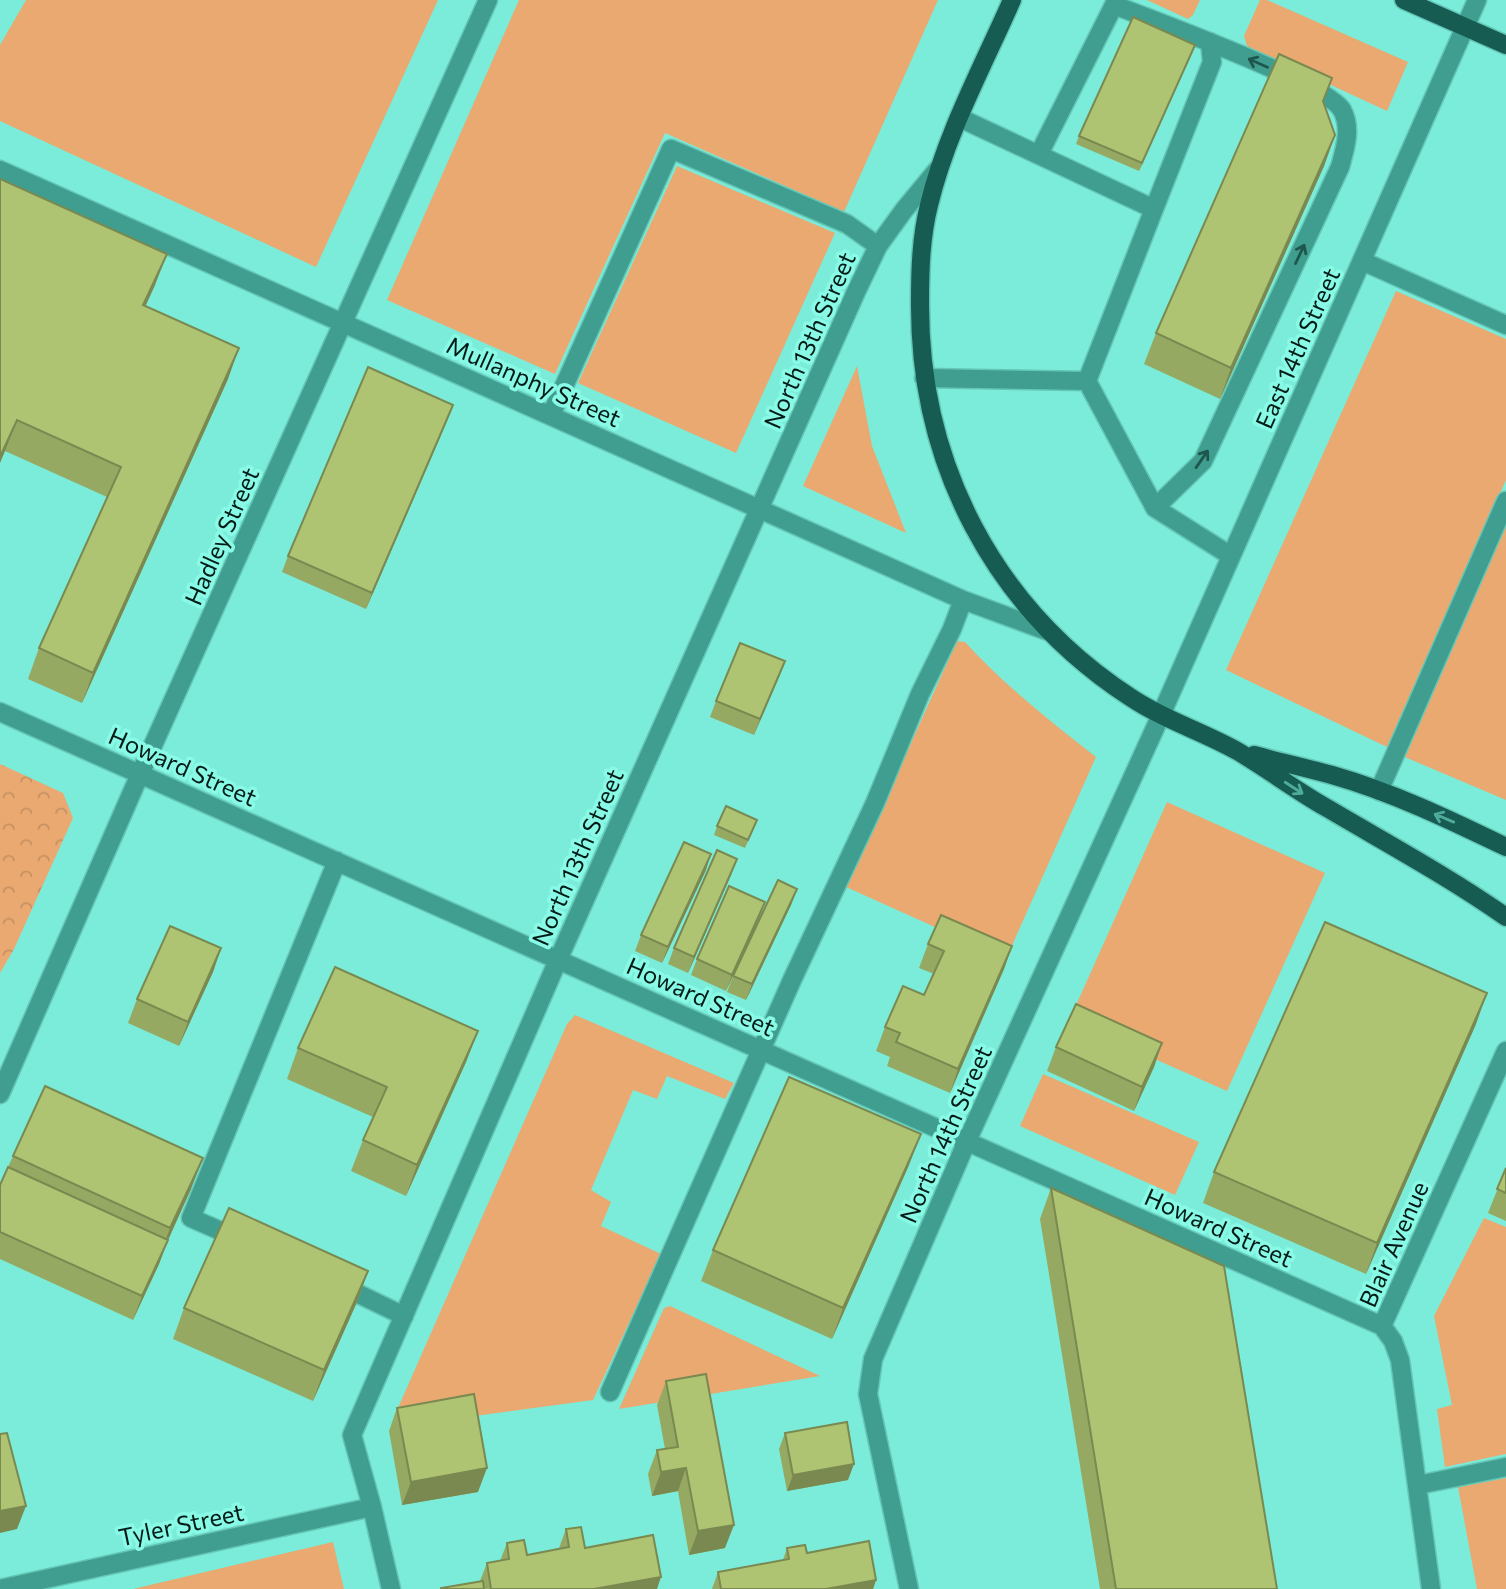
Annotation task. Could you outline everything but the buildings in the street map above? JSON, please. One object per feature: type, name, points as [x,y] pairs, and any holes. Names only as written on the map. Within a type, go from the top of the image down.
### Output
[{"type":"main road","name":"North 13th Street","points":[[1012,0],[938,169],[922,245],[919,330],[924,378],[934,429],[966,514],[1018,596],[1050,632],[1096,673],[1131,698],[1237,751]]},
{"type":"main road","points":[[1404,0],[1506,45]]},
{"type":"main road","points":[[1237,751],[1334,775],[1379,791],[1506,847]]},
{"type":"main road","points":[[1237,751],[1324,807],[1459,884],[1506,917]]},
{"type":"street","name":"Hadley Street","points":[[0,1094],[140,774],[488,0]]},
{"type":"street","name":"East 14th Street","points":[[1161,715],[1478,0]]},
{"type":"street","points":[[1039,153],[1114,5],[1210,42],[1314,89],[1341,107],[1347,122],[1347,141],[1340,167],[1247,372],[1203,461],[1155,508]]},
{"type":"street","points":[[1210,42],[1212,62],[1087,381],[1155,508],[1231,556]]},
{"type":"street","points":[[960,118],[1154,209]]},
{"type":"street","points":[[551,415],[671,149],[847,224],[878,246]]},
{"type":"street","name":"North 13th Street","points":[[391,1589],[352,1435],[558,960],[878,246],[938,169]]},
{"type":"street","name":"Mullanphy Street","points":[[0,170],[963,600],[1050,632]]},
{"type":"street","points":[[1362,261],[1506,325]]},
{"type":"street","points":[[924,378],[1087,381]]},
{"type":"street","points":[[1379,791],[1506,501]]},
{"type":"street","points":[[610,1392],[849,854],[875,803],[963,600]]},
{"type":"street","name":"Howard Street","points":[[0,712],[1382,1326]]},
{"type":"street","name":"North 14th Street","points":[[909,1589],[868,1394],[873,1359],[967,1141],[1161,715]]},
{"type":"street","points":[[254,1246],[191,1218],[337,861]]},
{"type":"street","name":"Blair Avenue","points":[[1431,1589],[1400,1360],[1393,1341],[1382,1326],[1506,1051]]},
{"type":"street","points":[[316,1274],[404,1316]]},
{"type":"street","points":[[1418,1485],[1506,1467]]},
{"type":"street","name":"Tyler Street","points":[[0,1589],[372,1507]]},
{"type":"green space","points":[[26,0],[438,0],[316,267],[0,121],[0,45]]},
{"type":"green space","points":[[519,0],[938,0],[844,212],[665,133],[555,374],[387,300]]},
{"type":"green space","points":[[1147,0],[1200,0],[1188,19]]},
{"type":"green space","points":[[1260,0],[1267,0],[1408,62],[1387,111],[1247,46],[1244,36]]},
{"type":"green space","points":[[677,166],[835,233],[736,453],[578,383]]},
{"type":"green space","points":[[1396,291],[1506,339],[1506,480],[1387,747],[1226,670]]},
{"type":"green space","points":[[857,366],[872,446],[906,533],[803,486]]},
{"type":"green space","points":[[1506,517],[1506,800],[1400,755]]},
{"type":"green space","points":[[957,641],[965,642],[1011,688],[1096,757],[1006,959],[846,887]]},
{"type":"green space","points":[[0,764],[63,793],[73,818],[14,949],[0,973]]},
{"type":"green space","points":[[1167,802],[1325,873],[1227,1091],[1069,1021]]},
{"type":"green space","points":[[575,1015],[734,1083],[725,1099],[667,1076],[657,1099],[633,1090],[591,1190],[611,1202],[601,1226],[661,1254],[593,1400],[393,1427],[394,1417],[567,1024]]},
{"type":"green space","points":[[1043,1074],[1199,1142],[1175,1195],[1020,1126]]},
{"type":"green space","points":[[1484,1218],[1506,1227],[1506,1454],[1445,1467],[1437,1409],[1452,1405],[1434,1316]]},
{"type":"green space","points":[[670,1306],[820,1376],[619,1409],[664,1308]]},
{"type":"green space","points":[[1506,1478],[1506,1589],[1477,1589],[1458,1487]]},
{"type":"green space","points":[[333,1542],[344,1589],[133,1589]]}]
